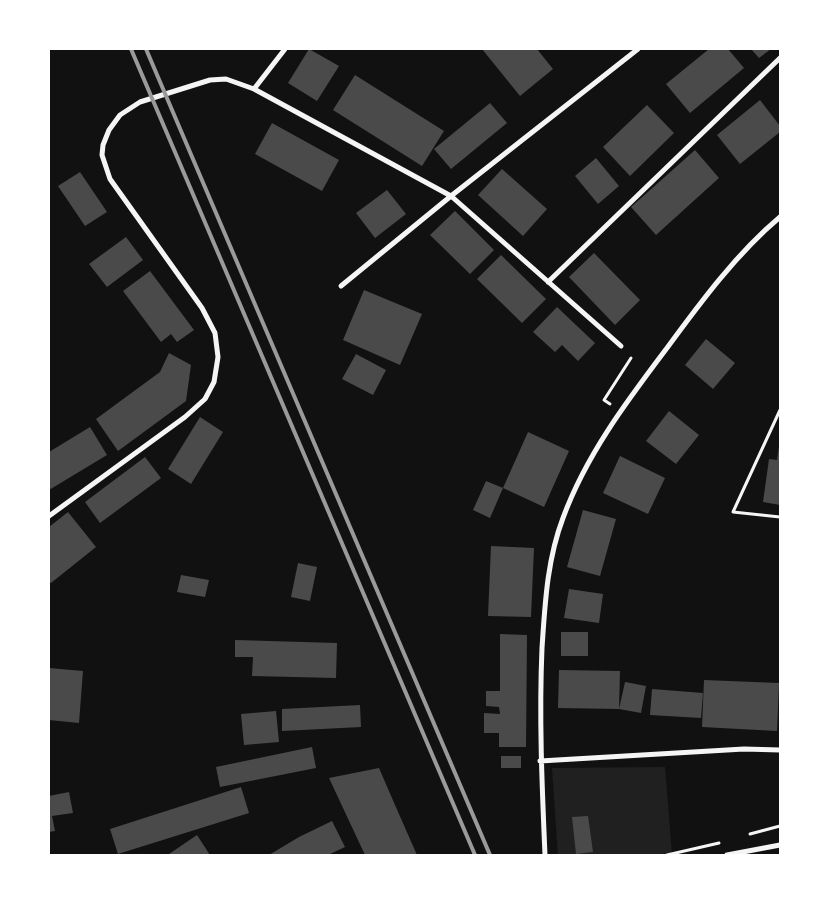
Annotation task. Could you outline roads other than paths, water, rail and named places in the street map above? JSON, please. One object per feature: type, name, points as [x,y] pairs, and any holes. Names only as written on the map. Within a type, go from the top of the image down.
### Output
[{"type":"street","points":[[254,89],[285,49]]},
{"type":"street","points":[[341,286],[451,196],[638,49]]},
{"type":"street","points":[[548,282],[780,58]]},
{"type":"street","points":[[49,516],[185,417],[205,399],[214,382],[218,357],[214,333],[206,316],[110,179],[102,155],[103,145],[109,130],[120,115],[140,102],[189,86],[210,80],[226,80],[254,89],[451,196],[622,346]]},
{"type":"street","points":[[545,855],[540,761],[540,700],[545,600],[551,559],[563,518],[579,481],[602,438],[620,412],[730,267],[780,218]]},
{"type":"street","points":[[540,761],[744,749],[780,750]]},
{"type":"street","points":[[727,855],[780,845]]},
{"type":"railway","points":[[131,49],[475,855]]},
{"type":"railway","points":[[146,49],[490,855]]}]
